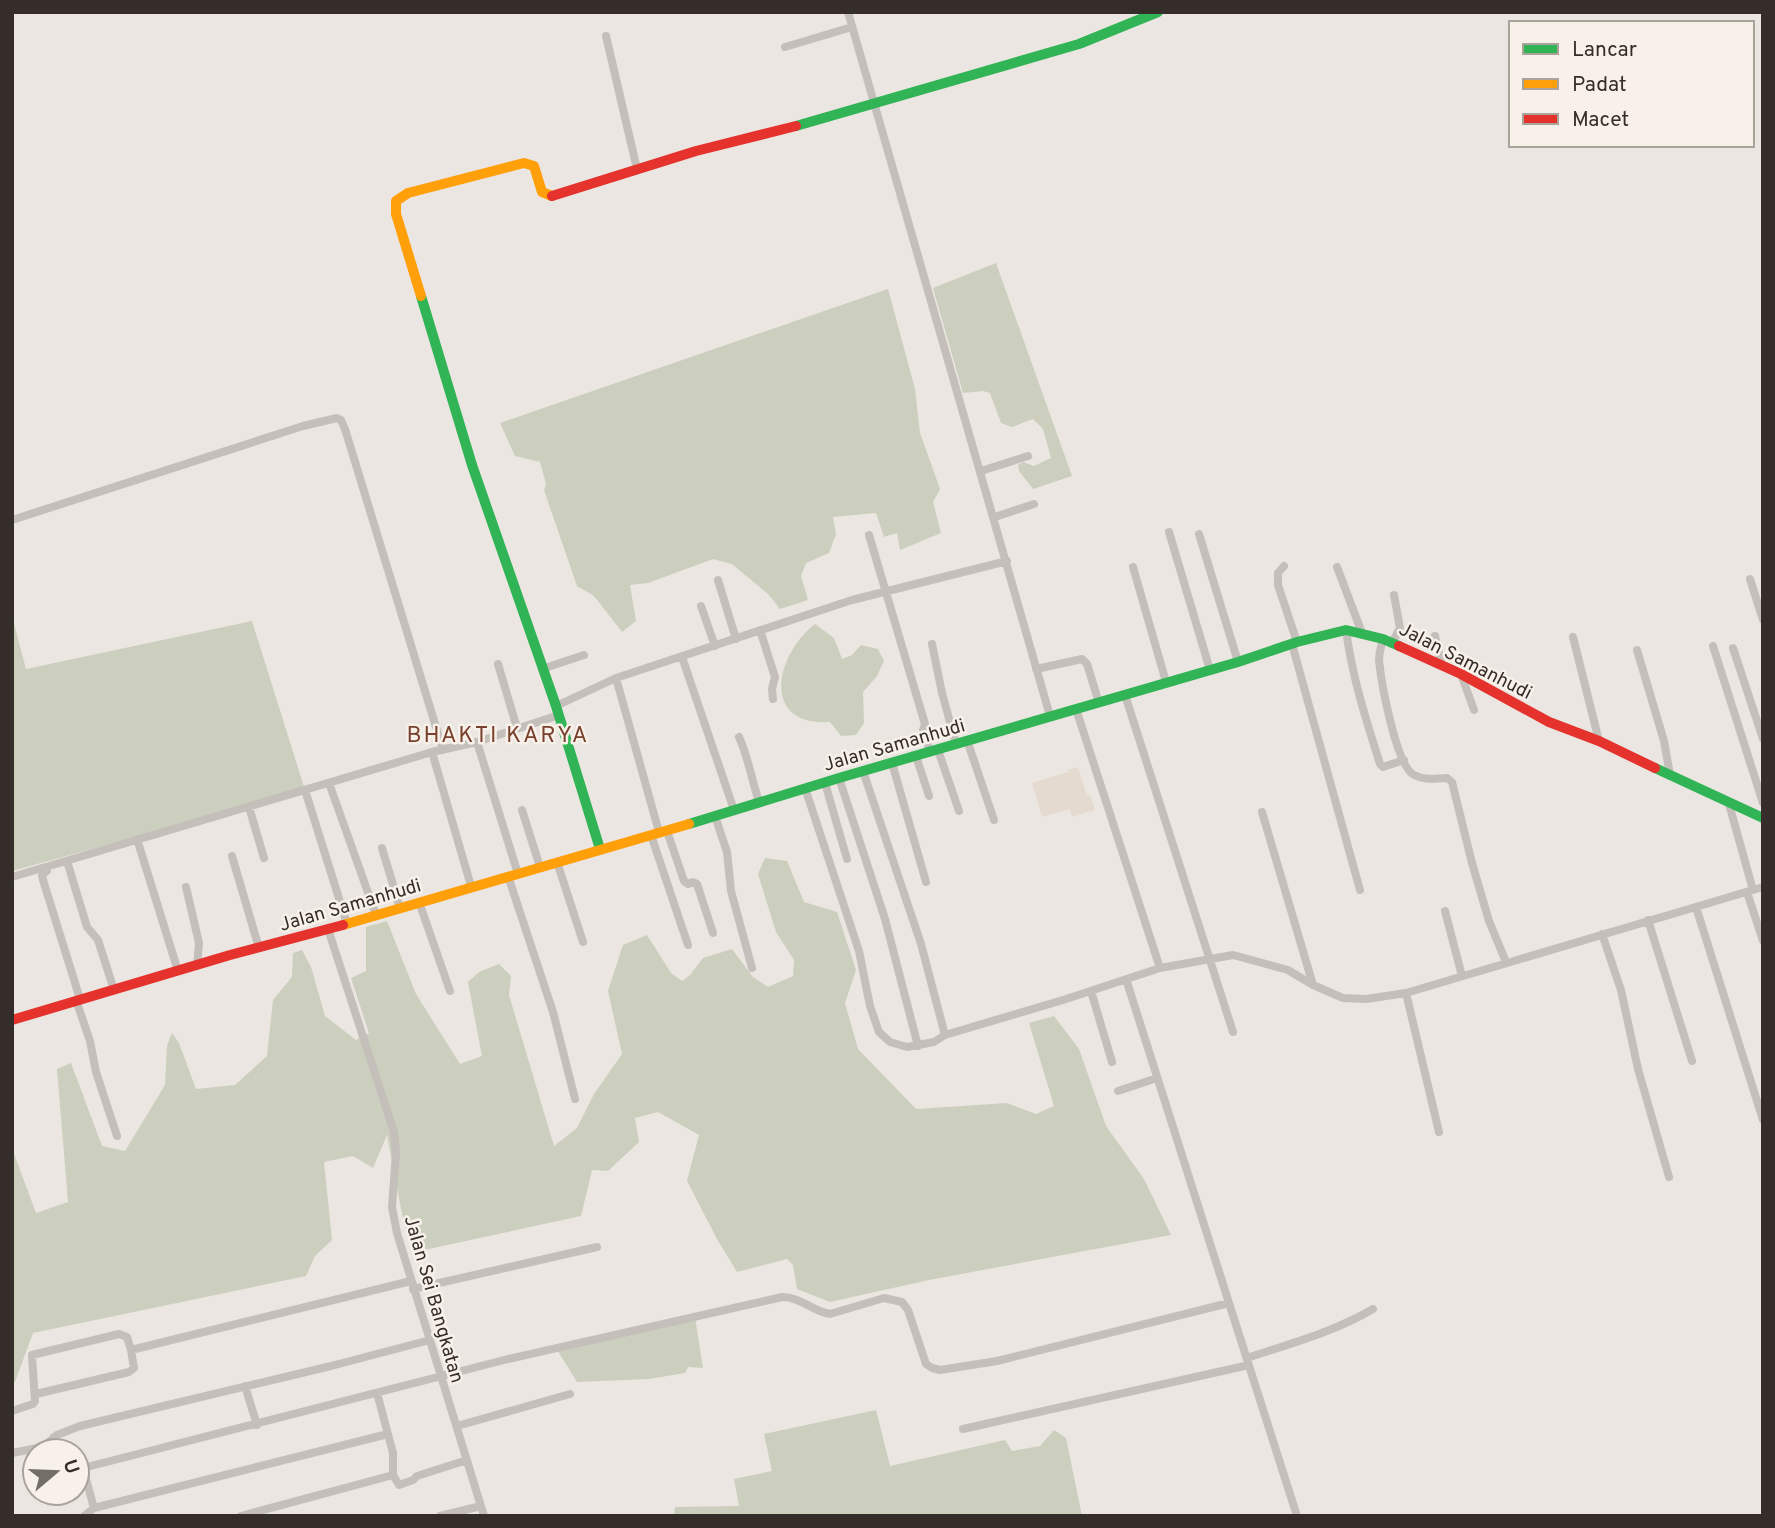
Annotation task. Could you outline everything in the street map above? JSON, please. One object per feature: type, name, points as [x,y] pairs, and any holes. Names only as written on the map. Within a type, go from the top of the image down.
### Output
[{"type":"street","points":[[848,12],[1050,716]]},
{"type":"street","points":[[600,849],[557,710],[472,465],[395,206],[400,197],[517,163],[534,166],[542,192],[552,196],[637,169],[1079,44],[1158,12]]},
{"type":"street","points":[[785,47],[852,27]]},
{"type":"street","points":[[606,36],[637,169]]},
{"type":"street","points":[[12,520],[303,426],[337,418],[341,420],[443,750]]},
{"type":"street","points":[[981,471],[1028,456]]},
{"type":"street","points":[[995,517],[1034,504]]},
{"type":"street","points":[[1170,532],[1210,670]]},
{"type":"street","points":[[1199,534],[1238,662]]},
{"type":"street","points":[[869,535],[925,724],[923,730],[959,811]]},
{"type":"street","points":[[12,877],[432,752],[477,742],[557,710],[616,678],[886,591],[1007,562]]},
{"type":"street","points":[[1284,566],[1278,573],[1278,585],[1360,890]]},
{"type":"street","points":[[1133,567],[1167,682]]},
{"type":"street","points":[[1337,567],[1362,633]]},
{"type":"street","points":[[1750,579],[1763,620]]},
{"type":"street","points":[[718,580],[736,639]]},
{"type":"street","points":[[1394,595],[1401,620],[1400,628],[1379,657],[1394,736],[1414,775],[1432,780],[1447,778],[1452,782],[1489,920],[1506,962]]},
{"type":"street","points":[[701,606],[715,646]]},
{"type":"street","points":[[760,630],[775,677],[771,694],[773,699]]},
{"type":"street","points":[[1346,630],[1364,717],[1380,764],[1383,766],[1404,760]]},
{"type":"street","name":"Jalan Samanhudi","points":[[12,1020],[659,833],[1238,662],[1294,643],[1346,630],[1388,641],[1461,674],[1549,722],[1600,741],[1763,818]]},
{"type":"street","points":[[1435,636],[1442,666]]},
{"type":"street","points":[[1573,636],[1600,741]]},
{"type":"street","points":[[932,644],[956,744]]},
{"type":"street","points":[[1713,646],[1763,803]]},
{"type":"street","points":[[1733,648],[1763,738]]},
{"type":"street","points":[[1637,650],[1664,741],[1670,775]]},
{"type":"street","points":[[542,669],[584,655]]},
{"type":"street","points":[[682,657],[734,810]]},
{"type":"street","points":[[1036,669],[1082,659],[1087,664],[1099,703]]},
{"type":"street","points":[[498,664],[517,728]]},
{"type":"street","points":[[1461,674],[1474,710]]},
{"type":"street","points":[[616,678],[688,945]]},
{"type":"street","points":[[1125,695],[1233,1032]]},
{"type":"street","points":[[1076,709],[1160,968]]},
{"type":"street","points":[[739,737],[759,802]]},
{"type":"street","points":[[967,740],[993,820]]},
{"type":"street","points":[[477,742],[575,1099]]},
{"type":"street","points":[[432,752],[471,886]]},
{"type":"street","points":[[916,756],[929,796]]},
{"type":"street","points":[[892,763],[926,882]]},
{"type":"street","points":[[863,771],[921,944],[945,1035]]},
{"type":"street","points":[[839,778],[885,919],[918,1046]]},
{"type":"street","points":[[330,783],[376,915]]},
{"type":"street","points":[[825,783],[847,859]]},
{"type":"street","points":[[805,788],[859,951],[870,1006],[879,1032],[899,1046],[918,1046],[934,1042],[945,1035],[1160,968],[1209,958],[1233,956],[1258,961],[1288,970],[1343,998],[1366,999],[1406,993],[1696,906],[1757,891]]},
{"type":"street","points":[[305,790],[347,924]]},
{"type":"street","points":[[1729,804],[1757,891],[1763,941]]},
{"type":"street","points":[[249,807],[264,858]]},
{"type":"street","points":[[522,810],[540,867]]},
{"type":"street","points":[[1262,812],[1313,985]]},
{"type":"street","points":[[715,816],[727,852],[731,891],[752,968]]},
{"type":"street","points":[[659,833],[684,881],[697,884],[713,933]]},
{"type":"street","points":[[137,839],[178,971]]},
{"type":"street","points":[[382,848],[400,908]]},
{"type":"street","points":[[232,856],[259,948]]},
{"type":"street","points":[[67,861],[87,927],[98,940],[114,990]]},
{"type":"street","points":[[557,862],[583,942]]},
{"type":"street","points":[[46,867],[47,871],[42,877],[90,1041],[96,1072],[117,1136]]},
{"type":"street","points":[[186,887],[199,943],[197,966]]},
{"type":"street","points":[[419,902],[450,992]]},
{"type":"street","points":[[1696,906],[1763,1120]]},
{"type":"street","points":[[1445,911],[1462,976]]},
{"type":"street","points":[[1648,920],[1692,1061]]},
{"type":"street","name":"Jalan Sei Bangkatan","points":[[328,929],[394,1132],[396,1153],[393,1207],[412,1285],[484,1516]]},
{"type":"street","points":[[1602,934],[1621,990],[1638,1069],[1669,1177]]},
{"type":"street","points":[[1126,979],[1297,1516]]},
{"type":"street","points":[[1090,991],[1112,1062]]},
{"type":"street","points":[[1406,993],[1440,1132]]},
{"type":"street","points":[[1118,1091],[1157,1079]]},
{"type":"street","points":[[131,1350],[412,1285],[597,1247]]},
{"type":"street","points":[[91,1465],[441,1376],[782,1297],[791,1297],[830,1314],[884,1298],[902,1302],[908,1310],[926,1364],[940,1370],[997,1361],[1229,1303]]},
{"type":"street","points":[[962,1429],[1248,1362],[1355,1320],[1373,1309]]},
{"type":"street","points":[[12,1410],[33,1404],[36,1394],[32,1354],[119,1334],[127,1338],[134,1368],[129,1372],[36,1394]]},
{"type":"street","points":[[54,1437],[80,1426],[430,1340]]},
{"type":"street","points":[[245,1386],[257,1425]]},
{"type":"street","points":[[377,1393],[393,1453],[393,1475],[400,1485],[417,1476],[467,1460]]},
{"type":"street","points":[[457,1426],[570,1394]]},
{"type":"street","points":[[83,1516],[94,1508],[388,1434]]},
{"type":"street","points":[[241,1516],[393,1475]]},
{"type":"street","points":[[91,1499],[94,1508]]},
{"type":"street","points":[[440,1516],[481,1506]]},
{"type":"green space","points":[[996,263],[1072,476],[1033,489],[1019,471],[1018,465],[1023,462],[1034,466],[1051,458],[1043,429],[1033,419],[1012,427],[1001,423],[990,393],[963,393],[933,288]]},
{"type":"green space","points":[[888,289],[915,389],[920,433],[940,489],[933,502],[941,533],[900,550],[897,533],[884,537],[876,513],[833,517],[836,534],[829,553],[806,563],[801,576],[808,600],[780,609],[768,594],[732,564],[713,559],[648,583],[630,585],[636,621],[622,632],[594,596],[577,586],[544,490],[546,484],[540,462],[515,456],[500,423]]},
{"type":"green space","points":[[12,616],[26,669],[252,621],[305,790],[12,871]]},
{"type":"green space","points":[[815,624],[834,638],[842,659],[852,655],[861,645],[878,649],[884,661],[877,676],[863,692],[864,723],[856,735],[841,736],[830,722],[808,720],[792,713],[784,701],[781,686],[784,670],[801,637]]},
{"type":"green space","points":[[765,858],[787,861],[804,902],[837,912],[856,970],[845,1003],[858,1049],[916,1109],[1007,1103],[1036,1114],[1054,1106],[1029,1023],[1054,1016],[1079,1049],[1106,1126],[1144,1179],[1171,1235],[929,1280],[830,1302],[797,1289],[793,1265],[787,1259],[737,1272],[687,1181],[699,1135],[658,1112],[635,1118],[639,1142],[608,1171],[592,1170],[581,1216],[424,1250],[410,1242],[387,1135],[373,1168],[353,1156],[324,1162],[332,1240],[315,1256],[306,1276],[33,1333],[15,1382],[12,1382],[12,1148],[36,1213],[68,1202],[57,1069],[71,1063],[102,1146],[125,1151],[165,1085],[167,1046],[172,1033],[179,1043],[196,1089],[235,1085],[267,1056],[273,1000],[292,977],[293,953],[302,950],[311,967],[325,1016],[356,1040],[369,1033],[351,978],[366,971],[366,927],[387,921],[416,994],[460,1064],[482,1056],[468,982],[479,972],[499,964],[511,976],[509,995],[554,1146],[577,1128],[594,1094],[622,1054],[608,991],[623,945],[647,935],[671,973],[682,981],[703,958],[732,949],[753,977],[768,987],[793,976],[794,960],[776,932],[758,874]]},
{"type":"green space","points":[[695,1317],[703,1368],[688,1367],[685,1373],[649,1379],[577,1382],[556,1348]]},
{"type":"green space","points":[[876,1410],[890,1466],[1005,1440],[1012,1451],[1040,1446],[1054,1430],[1066,1438],[1082,1516],[674,1516],[675,1507],[739,1506],[734,1479],[772,1471],[764,1434]]},
{"type":"shaded area","points":[[1078,767],[1087,796],[1090,795],[1095,810],[1072,817],[1070,809],[1042,817],[1032,783]]},
{"type":"traffic: fast","points":[[796,126],[1079,44],[1158,12]]},
{"type":"traffic: fast","points":[[421,296],[472,465],[556,706],[600,849]]},
{"type":"traffic: fast","points":[[689,824],[1238,662],[1297,642],[1346,630],[1399,646]]},
{"type":"traffic: fast","points":[[1655,768],[1763,818]]},
{"type":"traffic: slow","points":[[421,296],[396,214],[396,201],[408,193],[524,163],[534,166],[542,192],[552,196]]},
{"type":"traffic: slow","points":[[343,925],[689,824]]},
{"type":"traffic: jam","points":[[552,196],[696,151],[796,126]]},
{"type":"traffic: jam","points":[[1399,646],[1461,674],[1549,722],[1599,741],[1655,768]]},
{"type":"traffic: jam","points":[[12,1020],[230,955],[343,925]]},
{"type":"district","name":"BHAKTI KARYA","points":[[498,734]]}]
